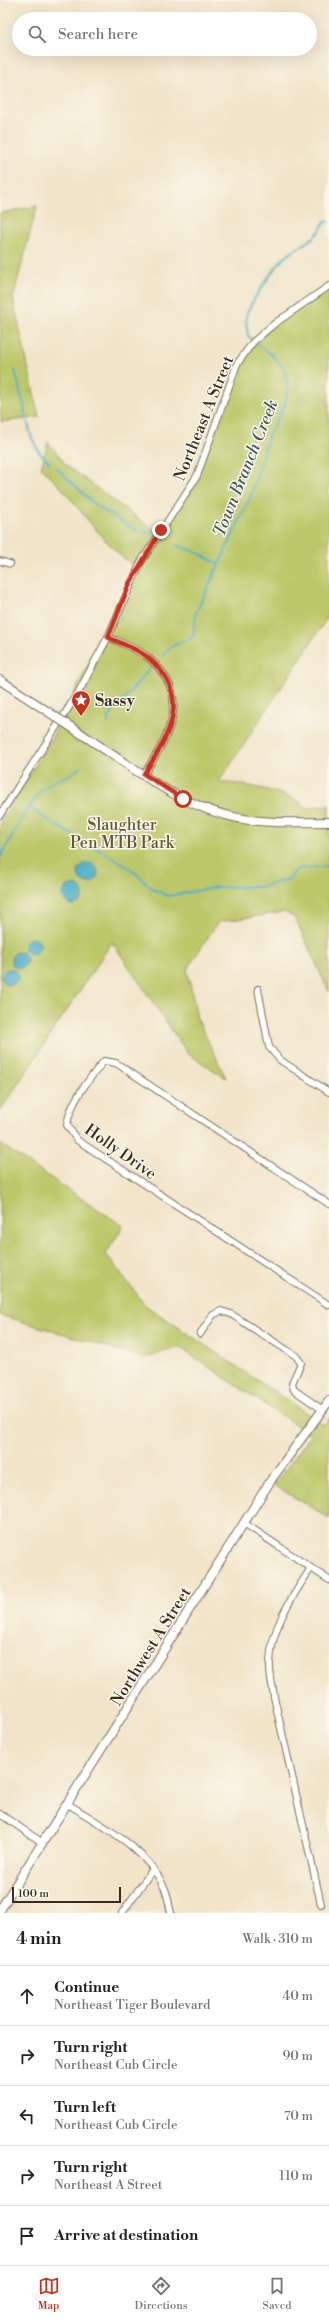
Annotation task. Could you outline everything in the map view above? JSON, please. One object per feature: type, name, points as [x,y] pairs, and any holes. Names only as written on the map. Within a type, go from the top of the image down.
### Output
[{"type":"street","name":"Northeast A Street","points":[[0,815],[78,693],[108,637],[142,562],[197,476],[237,364],[261,335],[304,302],[329,286]]},
{"type":"street","points":[[0,561],[10,564]]},
{"type":"street","points":[[108,637],[146,656],[160,670],[172,695],[172,723],[166,739],[144,774]]},
{"type":"street","points":[[0,680],[183,799],[207,810],[238,818],[266,822],[329,822]]},
{"type":"street","points":[[258,989],[269,1047],[280,1060],[329,1092]]},
{"type":"street","name":"Holly Drive","points":[[329,1204],[116,1063],[104,1061],[69,1112],[67,1125],[77,1140],[329,1305]]},
{"type":"street","points":[[200,1334],[213,1314],[221,1311],[231,1314],[296,1356],[301,1363],[292,1383],[294,1390],[323,1410]]},
{"type":"street","name":"Northwest A Street","points":[[0,1910],[271,1480],[329,1401]]},
{"type":"street","points":[[244,1523],[329,1580]]},
{"type":"street","points":[[311,1568],[282,1615],[274,1637],[270,1664],[274,1697],[321,1904]]},
{"type":"street","points":[[68,1804],[135,1847],[153,1869],[165,1890],[171,1913]]},
{"type":"street","points":[[0,1814],[43,1843]]},
{"type":"street","points":[[122,1913],[153,1869]]},
{"type":"green space","points":[[37,206],[13,298],[39,417],[1,422],[0,213]]},
{"type":"green space","name":"Slaughter Pen MTB Park","points":[[329,285],[329,615],[219,782],[265,789],[289,797],[308,808],[329,805],[329,992],[295,918],[285,912],[218,922],[187,969],[197,1018],[226,1078],[188,1054],[112,942],[0,1111],[0,824],[50,741],[113,617],[121,620],[119,614],[140,570],[113,548],[54,480],[41,468],[48,442],[67,466],[159,534],[196,476],[243,357],[280,316]]},
{"type":"green space","points":[[0,1144],[123,1226],[106,1254],[145,1305],[324,1425],[329,1418],[329,1518],[274,1485],[311,1435],[179,1347],[144,1358],[0,1315]]},
{"type":"water","points":[[88,863],[95,866],[98,873],[95,880],[88,883],[81,880],[78,873],[81,866]]},
{"type":"water","points":[[73,885],[80,888],[83,895],[80,902],[73,905],[66,902],[63,895],[66,888]]},
{"type":"water","points":[[32,938],[39,943],[40,946],[35,953],[32,954],[25,949],[24,946],[29,939]]},
{"type":"water","points":[[19,952],[26,957],[27,960],[22,967],[19,968],[12,963],[11,960],[16,953]]},
{"type":"water","points":[[10,969],[17,974],[18,977],[13,984],[10,985],[3,980],[2,977],[7,970]]},
{"type":"waterway","name":"Town Branch Creek","points":[[163,656],[170,647],[193,637],[196,613],[250,498],[269,434],[285,405],[288,388],[285,371],[273,356],[248,336],[246,317],[251,304],[261,288],[282,260],[287,255],[312,239],[317,234],[324,222],[329,221]]},
{"type":"waterway","points":[[15,370],[31,436],[39,452],[50,463]]},
{"type":"waterway","points":[[56,467],[94,504],[135,530],[151,533]]},
{"type":"waterway","points":[[177,545],[194,551],[219,564]]},
{"type":"waterway","name":"Town Branch Creek","points":[[108,723],[108,718],[150,668]]},
{"type":"waterway","name":"Town Branch Creek","points":[[0,858],[29,807],[43,789],[49,784],[72,774],[81,767]]},
{"type":"waterway","points":[[30,806],[35,812],[59,827],[130,868],[153,889],[168,896],[218,887],[261,887],[289,879],[297,869],[329,866]]},
{"type":"place","name":"Sassy","points":[[81,717]]},
{"type":"route","points":[[161,530],[130,583],[108,637],[146,656],[160,670],[168,683],[174,706],[172,723],[166,739],[144,774],[183,799]]}]
